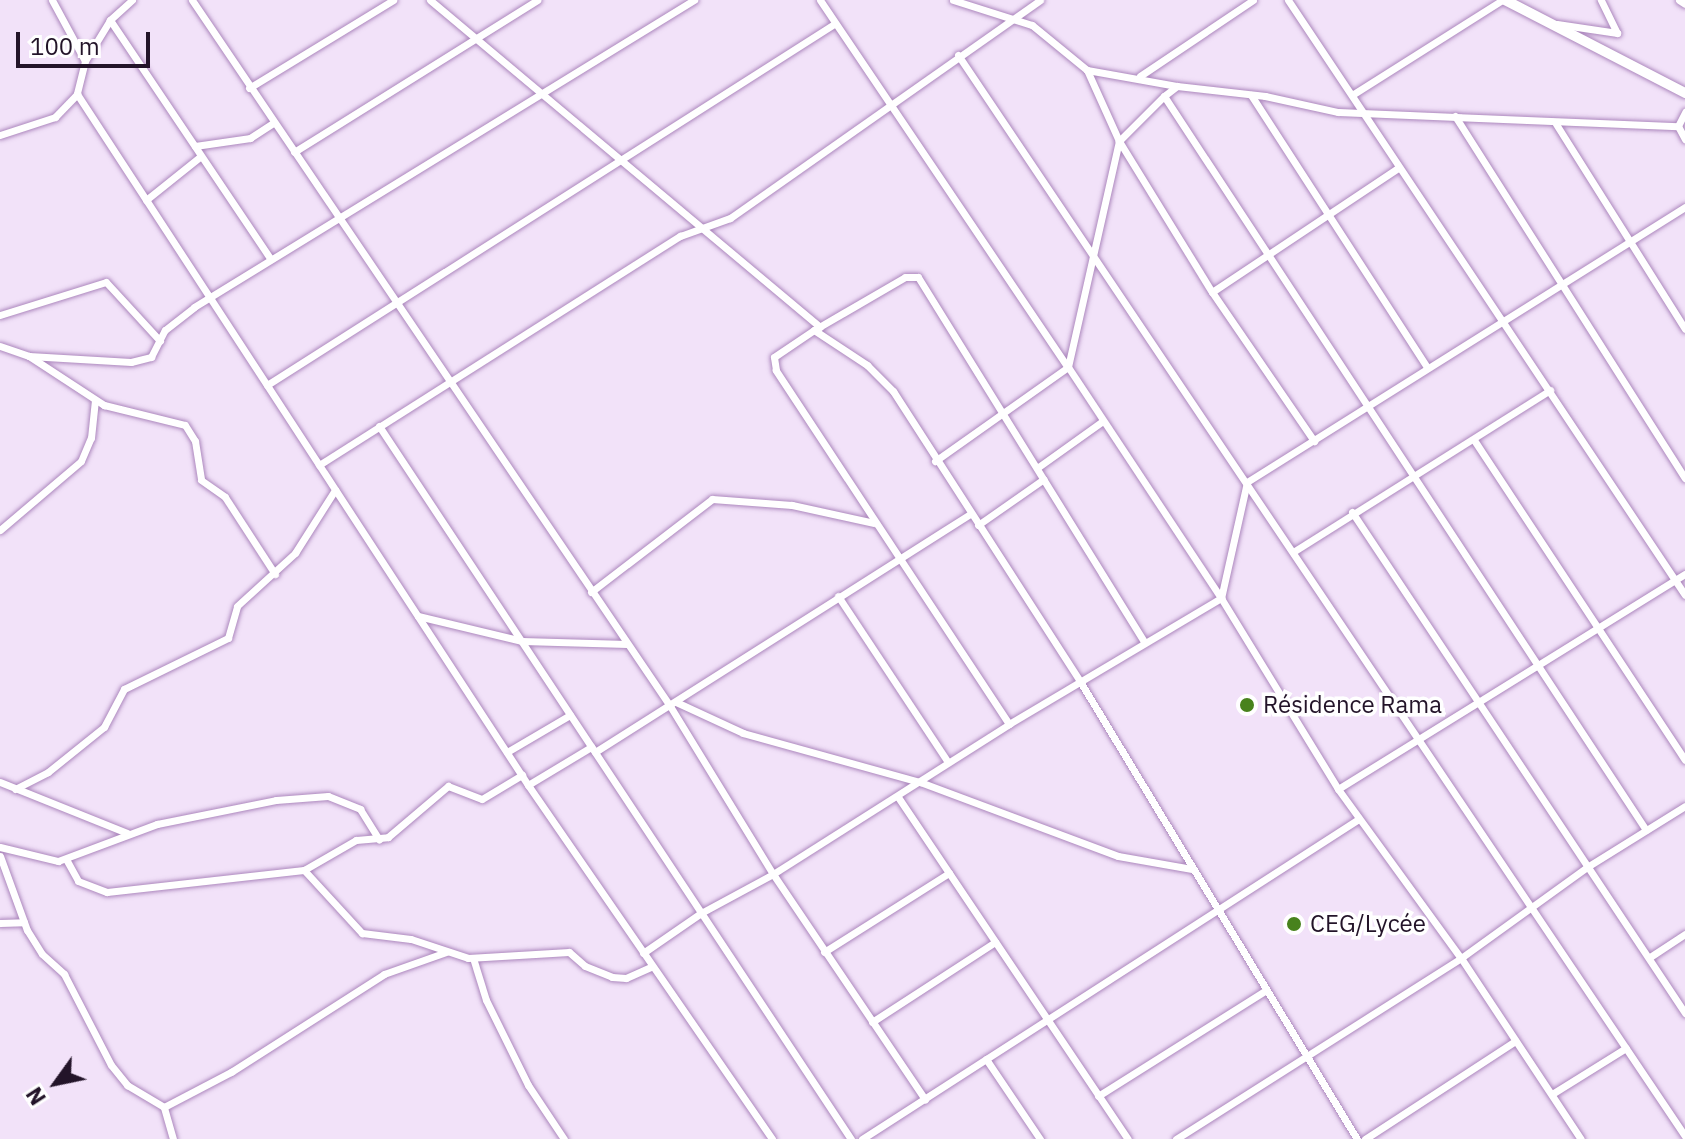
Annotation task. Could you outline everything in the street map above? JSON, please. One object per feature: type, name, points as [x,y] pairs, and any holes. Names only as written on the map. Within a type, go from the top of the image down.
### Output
[{"type":"main road","points":[[1503,0],[1685,93]]},
{"type":"street","points":[[52,0],[85,61]]},
{"type":"street","points":[[0,135],[55,117],[77,94],[85,61],[110,20],[132,0]]},
{"type":"street","points":[[192,0],[392,302],[627,644],[673,704],[773,874],[925,1099]]},
{"type":"street","points":[[249,88],[393,0]]},
{"type":"street","points":[[430,0],[886,384],[1081,683],[1357,1139]]},
{"type":"street","points":[[294,152],[537,0]]},
{"type":"street","points":[[29,356],[138,362],[155,354],[174,320],[337,216],[694,0]]},
{"type":"street","points":[[820,0],[1221,598],[1357,820],[1461,958],[1581,1139]]},
{"type":"street","points":[[953,0],[1014,18],[1047,34],[1073,64],[1087,70],[1140,76],[1177,86],[1251,95],[1338,112],[1362,109],[1556,124],[1678,126]]},
{"type":"street","points":[[319,465],[680,236],[705,230],[1040,0]]},
{"type":"street","points":[[1140,76],[1253,0]]},
{"type":"street","points":[[1288,0],[1685,595]]},
{"type":"street","points":[[1352,95],[1503,0]]},
{"type":"street","points":[[1547,22],[1617,33],[1601,0]]},
{"type":"street","points":[[1679,0],[1685,4]]},
{"type":"street","points":[[110,20],[270,258]]},
{"type":"street","points":[[267,385],[392,302],[834,24]]},
{"type":"street","points":[[958,55],[1685,1136]]},
{"type":"street","points":[[1087,70],[1119,141],[1212,292],[1314,441]]},
{"type":"street","points":[[935,461],[1068,367],[1119,141],[1177,86]]},
{"type":"street","points":[[77,94],[528,785],[772,1139]]},
{"type":"street","points":[[1251,95],[1427,367]]},
{"type":"street","points":[[1164,96],[1266,256],[1646,830]]},
{"type":"street","points":[[1678,126],[1685,112]]},
{"type":"street","points":[[1455,116],[1561,288],[1685,478]]},
{"type":"street","points":[[195,146],[250,138],[273,123]]},
{"type":"street","points":[[1556,124],[1685,329]]},
{"type":"street","points":[[1678,126],[1685,139]]},
{"type":"street","points":[[146,200],[201,156]]},
{"type":"street","points":[[1212,292],[1325,213],[1398,168]]},
{"type":"street","points":[[643,953],[701,913],[773,874],[1009,724],[1221,598],[1247,482],[1427,367],[1561,288],[1627,241],[1685,207]]},
{"type":"street","points":[[1009,724],[773,364],[774,357],[817,328],[905,277],[918,277],[1144,642]]},
{"type":"street","points":[[0,315],[106,282],[160,341]]},
{"type":"street","points":[[0,346],[29,356],[95,400],[185,425],[195,441],[201,480],[225,497],[275,574]]},
{"type":"street","points":[[1293,552],[1412,473],[1474,440],[1550,390]]},
{"type":"street","points":[[0,530],[21,507],[75,468],[91,438],[95,400]]},
{"type":"street","points":[[1037,468],[1103,421]]},
{"type":"street","points":[[379,426],[851,1139]]},
{"type":"street","points":[[1474,440],[1685,760]]},
{"type":"street","points":[[978,525],[1044,479]]},
{"type":"street","points":[[15,789],[48,772],[104,727],[124,689],[228,638],[237,606],[275,574],[310,533],[335,490]]},
{"type":"street","points":[[591,592],[712,499],[792,505],[875,523]]},
{"type":"street","points":[[1352,512],[1587,867],[1682,1001],[1685,1013]]},
{"type":"street","points":[[528,785],[673,704],[970,514]]},
{"type":"street","points":[[1338,789],[1479,705],[1685,574]]},
{"type":"street","points":[[838,596],[948,762]]},
{"type":"street","points":[[418,616],[522,641],[627,644]]},
{"type":"street","points":[[673,704],[743,733],[920,782],[1118,856],[1192,869]]},
{"type":"street","points":[[507,752],[570,715]]},
{"type":"street","points":[[66,859],[78,881],[107,892],[304,870],[356,840],[388,837],[448,786],[482,799],[522,775]]},
{"type":"street","points":[[0,782],[127,833]]},
{"type":"street","points":[[0,847],[45,862],[66,859],[127,833],[217,810],[328,796],[360,809],[379,839]]},
{"type":"street","points":[[898,797],[1128,1139]]},
{"type":"street","points":[[1176,1139],[1461,958],[1587,867],[1685,806]]},
{"type":"street","points":[[862,1139],[1219,913],[1357,820]]},
{"type":"street","points":[[0,856],[24,922],[42,954],[64,974],[111,1065],[127,1085],[164,1107],[173,1139]]},
{"type":"street","points":[[304,870],[357,930],[473,958],[569,952],[585,966],[626,978],[651,967]]},
{"type":"street","points":[[824,952],[949,873]]},
{"type":"street","points":[[0,923],[24,922]]},
{"type":"street","points":[[1650,957],[1685,934]]},
{"type":"street","points":[[872,1022],[995,942]]},
{"type":"street","points":[[164,1107],[231,1072],[384,974],[446,952]]},
{"type":"street","points":[[473,958],[486,1000],[528,1085],[562,1139]]},
{"type":"street","points":[[1098,1096],[1265,991]]},
{"type":"street","points":[[1365,1139],[1514,1042]]},
{"type":"street","points":[[1552,1094],[1626,1048]]},
{"type":"street","points":[[986,1059],[1038,1136],[1025,1139]]},
{"type":"place","name":"Résidence Rama","points":[[1247,705]]},
{"type":"place","name":"CEG/Lycée","points":[[1294,924]]}]
